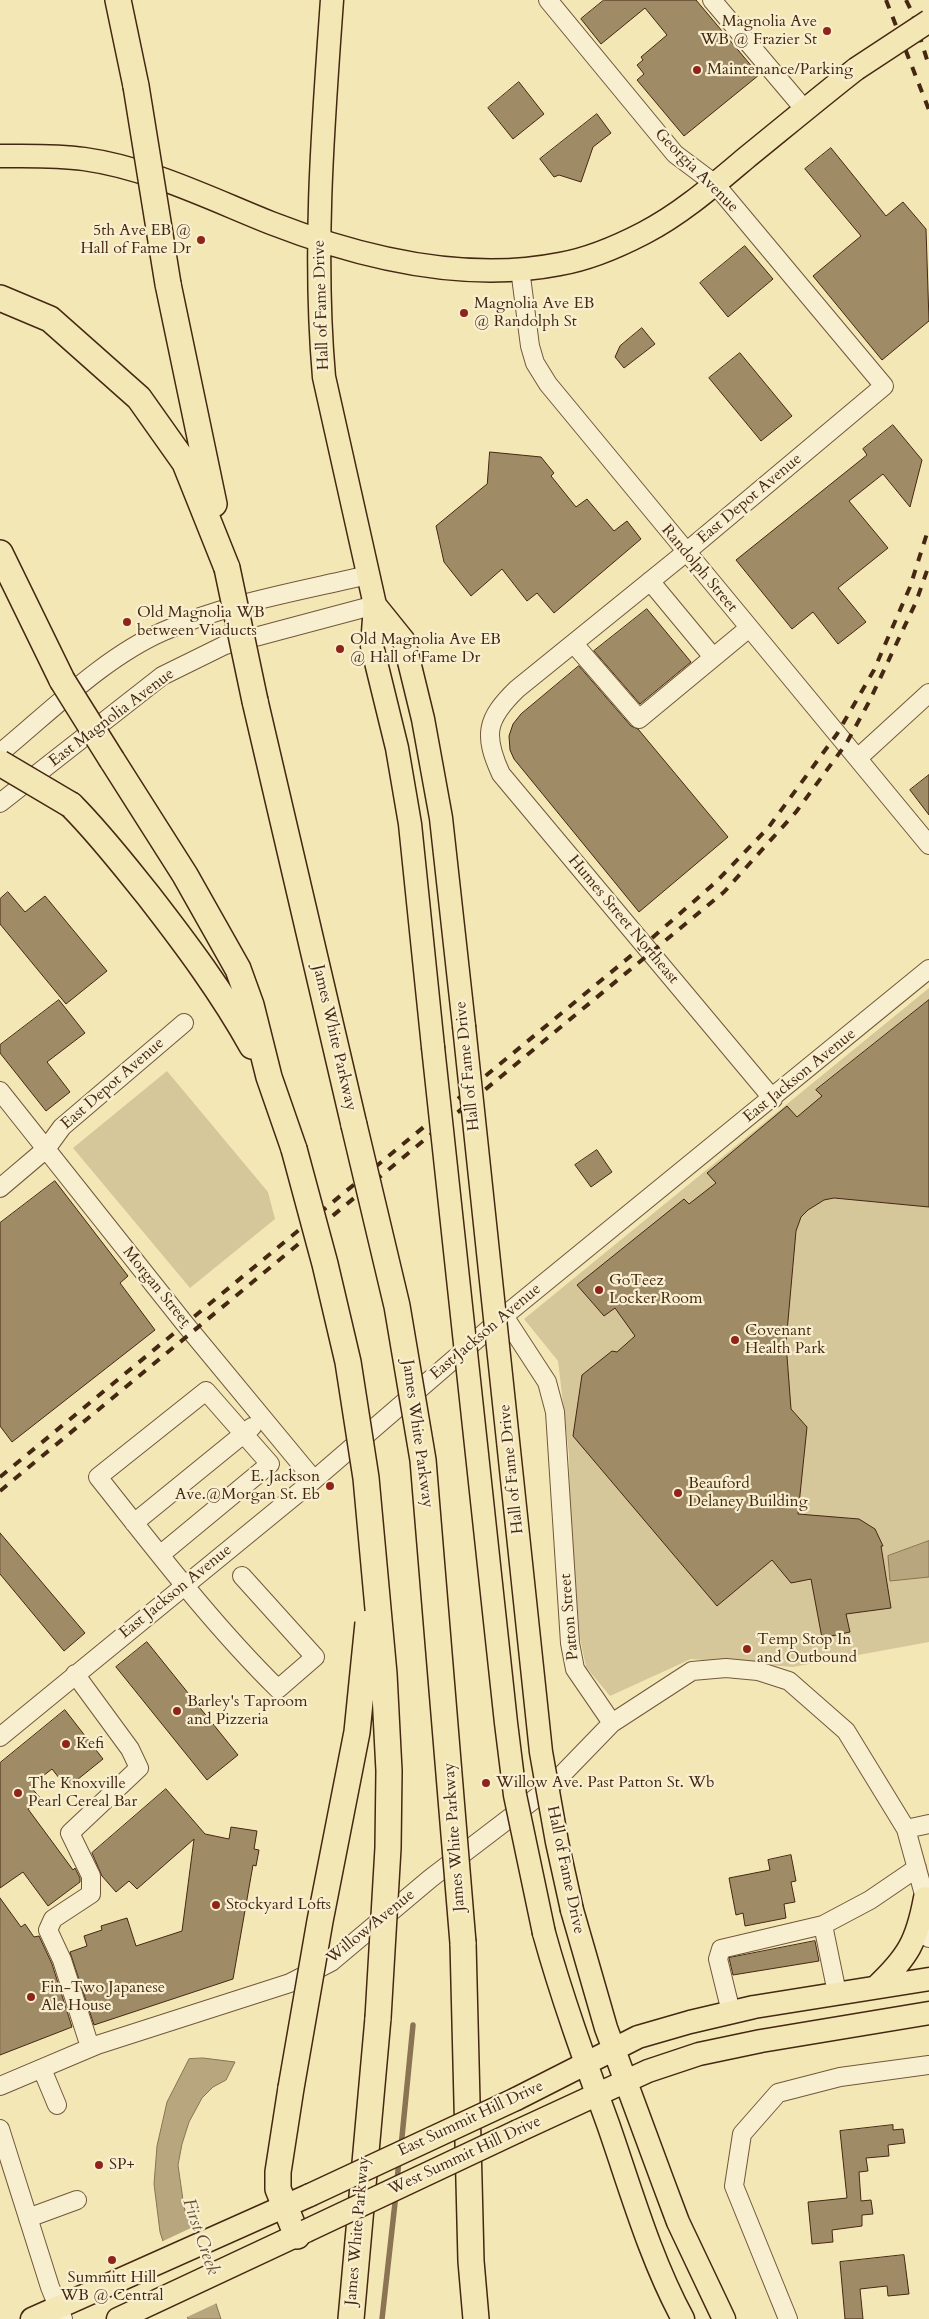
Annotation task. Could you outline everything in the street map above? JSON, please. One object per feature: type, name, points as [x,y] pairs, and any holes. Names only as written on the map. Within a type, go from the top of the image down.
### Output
[{"type":"highway","points":[[118,0],[136,86],[168,284],[227,568]]},
{"type":"highway","points":[[0,298],[50,319],[139,398],[185,463],[227,568]]},
{"type":"highway","points":[[0,553],[62,680],[185,875],[238,970],[251,1005],[269,1077]]},
{"type":"highway","name":"James White Parkway","points":[[227,568],[255,700],[397,1306],[423,1460],[463,1943],[471,2261],[476,2319]]},
{"type":"highway","points":[[0,763],[71,805],[96,830],[198,959],[234,1013],[269,1077]]},
{"type":"highway","name":"James White Parkway","points":[[269,1077],[294,1149],[325,1264],[348,1362],[366,1478],[373,1574],[384,1674],[389,1770],[388,1848],[378,2018],[364,2151],[351,2319]]},
{"type":"highway","points":[[301,2233],[284,2206],[278,2189],[278,2172],[320,1922],[357,1732],[373,1574]]},
{"type":"highway","points":[[471,2261],[484,2319]]},
{"type":"main road","name":"Hall of Fame Drive","points":[[332,0],[323,131],[320,242],[321,343],[324,377],[375,605],[372,646],[397,748],[410,824],[515,1794],[544,1933],[567,2012],[638,2215],[672,2299],[683,2319]]},
{"type":"main road","points":[[0,156],[39,155],[85,159],[129,169],[320,242],[393,259],[466,271],[520,269],[562,264],[612,247],[646,232],[715,184],[856,69],[929,21]]},
{"type":"main road","name":"Hall of Fame Drive","points":[[375,605],[404,641],[423,719],[442,818],[542,1752],[557,1842],[572,1910],[590,1977],[614,2048],[678,2222],[724,2319]]},
{"type":"main road","points":[[876,1987],[892,1973],[914,1942],[919,1927],[925,1893]]},
{"type":"main road","name":"East Summit Hill Drive","points":[[32,2319],[61,2314],[125,2279],[516,2099],[638,2037],[731,2012],[929,1979]]},
{"type":"main road","points":[[596,2095],[648,2071],[699,2054],[761,2041],[929,2013]]},
{"type":"main road","name":"West Summit Hill Drive","points":[[127,2315],[596,2095]]},
{"type":"street","name":"Georgia Avenue","points":[[548,0],[675,154],[715,184],[884,386]]},
{"type":"street","points":[[712,0],[805,110]]},
{"type":"street","name":"Randolph Street","points":[[520,269],[530,346],[535,363],[564,406],[929,845]]},
{"type":"street","name":"East Depot Avenue","points":[[489,734],[492,720],[501,704],[686,553],[884,386]]},
{"type":"street","points":[[0,753],[94,676],[138,645],[164,632],[256,602],[368,575]]},
{"type":"street","points":[[650,581],[713,657]]},
{"type":"street","name":"East Magnolia Avenue","points":[[0,803],[162,676],[225,645],[375,605]]},
{"type":"street","points":[[574,644],[639,719],[749,628]]},
{"type":"street","points":[[858,758],[929,693]]},
{"type":"street","name":"Humes Street Northeast","points":[[489,734],[491,752],[501,774],[772,1098]]},
{"type":"street","name":"East Jackson Avenue","points":[[0,1737],[314,1480],[504,1316],[929,969]]},
{"type":"street","name":"East Depot Avenue","points":[[0,1188],[46,1149],[62,1127],[184,1023]]},
{"type":"street","name":"Morgan Street","points":[[0,1091],[185,1324],[314,1480]]},
{"type":"street","name":"Patton Street","points":[[504,1316],[547,1382],[555,1412],[570,1643],[575,1669],[612,1723]]},
{"type":"street","points":[[160,1555],[270,1464],[206,1391],[98,1477],[134,1523],[184,1585],[238,1650],[278,1689],[315,1657],[242,1576]]},
{"type":"street","points":[[134,1523],[263,1418]]},
{"type":"street","points":[[612,1723],[692,1670],[726,1668],[758,1671],[789,1681],[846,1731],[906,1829],[925,1893],[929,1938]]},
{"type":"street","points":[[75,1674],[130,1749],[139,1768],[70,1833],[91,1876],[91,1894],[53,1919],[48,1930],[62,1960],[90,2047]]},
{"type":"street","name":"Willow Avenue","points":[[0,2086],[90,2047],[290,1983],[331,1962],[431,1878],[549,1788],[612,1723]]},
{"type":"street","points":[[906,1829],[929,1824]]},
{"type":"street","points":[[731,2012],[718,1959],[721,1949],[823,1925],[870,1900],[917,1868]]},
{"type":"street","points":[[823,1925],[837,1994]]},
{"type":"street","points":[[788,2319],[734,2186],[742,2134],[778,2093],[840,2077],[929,2066]]},
{"type":"street","points":[[42,2068],[57,2105]]},
{"type":"street","points":[[0,2129],[61,2314]]},
{"type":"street","points":[[28,2218],[77,2200]]},
{"type":"shaded area","name":"Covenant Health Park","points":[[929,988],[929,1642],[793,1667],[691,1659],[610,1696],[586,1667],[580,1638],[570,1519],[569,1454],[558,1361],[524,1319]]},
{"type":"shaded area","points":[[167,1071],[268,1192],[275,1219],[190,1288],[73,1148]]},
{"type":"shaded area","points":[[929,1541],[929,1577],[890,1581],[888,1556]]},
{"type":"shaded area","name":"First Creek","points":[[203,2058],[235,2062],[226,2080],[213,2087],[202,2098],[189,2122],[178,2165],[184,2207],[221,2319],[188,2319],[160,2232],[154,2184],[157,2146],[167,2102],[189,2059]]},
{"type":"pier","points":[[193,2227],[217,2303],[185,2318],[161,2242]]},
{"type":"building","name":"Maintenance/Parking","points":[[604,0],[696,0],[759,75],[684,136],[637,80],[644,74],[637,65],[643,60],[641,57],[667,35],[645,8],[601,44],[581,19]]},
{"type":"building","points":[[519,82],[544,114],[513,139],[488,108]]},
{"type":"building","points":[[597,114],[611,133],[593,147],[581,182],[559,175],[554,177],[540,159]]},
{"type":"building","points":[[831,148],[886,216],[903,202],[926,229],[929,321],[882,360],[813,276],[861,236],[805,169]]},
{"type":"building","points":[[745,246],[773,279],[728,317],[700,283]]},
{"type":"building","points":[[642,328],[655,344],[624,368],[615,357],[620,346]]},
{"type":"building","points":[[740,353],[792,416],[761,441],[709,378]]},
{"type":"building","points":[[893,425],[922,460],[910,507],[883,474],[849,501],[888,548],[838,588],[866,622],[838,644],[813,612],[792,629],[736,560],[867,455],[863,449]]},
{"type":"building","points":[[490,452],[541,457],[554,473],[551,476],[576,507],[587,499],[614,531],[627,521],[641,539],[554,613],[537,593],[527,601],[502,569],[471,596],[444,562],[436,526],[487,484]]},
{"type":"building","points":[[647,609],[691,662],[640,704],[594,651]]},
{"type":"building","points":[[579,666],[631,726],[638,729],[728,837],[639,912],[514,759],[510,750],[509,736],[513,724],[521,714]]},
{"type":"building","points":[[929,775],[929,815],[910,790]]},
{"type":"building","points":[[8,892],[25,912],[45,896],[107,971],[66,1004],[0,924],[0,899]]},
{"type":"building","points":[[59,1000],[85,1033],[47,1062],[70,1092],[46,1111],[0,1053],[0,1045]]},
{"type":"building","points":[[929,1000],[929,1207],[834,1198],[824,1200],[808,1210],[801,1217],[796,1231],[786,1343],[791,1409],[807,1427],[798,1514],[859,1519],[875,1529],[883,1546],[881,1546],[891,1608],[846,1614],[850,1632],[822,1638],[811,1579],[791,1583],[772,1560],[717,1606],[573,1436],[582,1375],[612,1351],[617,1352],[635,1336],[615,1308],[604,1316],[577,1285],[684,1199],[689,1204],[716,1183],[707,1173],[787,1106],[797,1117],[822,1096],[816,1090]]},
{"type":"building","points":[[597,1150],[612,1172],[591,1187],[575,1165]]},
{"type":"building","points":[[55,1181],[128,1276],[120,1283],[155,1330],[12,1442],[0,1426],[0,1223]]},
{"type":"building","points":[[0,1533],[85,1633],[64,1651],[0,1574]]},
{"type":"building","name":"Barley's Taproom and Pizzeria","points":[[147,1642],[238,1755],[207,1780],[116,1667]]},
{"type":"building","points":[[65,1710],[103,1759],[67,1788],[52,1769],[30,1786],[41,1799],[28,1809],[73,1870],[75,1868],[80,1878],[80,1882],[48,1906],[23,1872],[0,1888],[0,1763]]},
{"type":"building","name":"Stockyard Lofts","points":[[166,1789],[205,1834],[229,1839],[231,1827],[257,1831],[254,1849],[259,1850],[256,1866],[253,1865],[233,1979],[94,2025],[70,1952],[87,1946],[84,1936],[102,1930],[101,1926],[127,1918],[136,1946],[182,1931],[194,1839],[137,1889],[129,1881],[116,1892],[102,1876],[92,1853]]},
{"type":"building","points":[[791,1855],[796,1881],[791,1882],[795,1902],[784,1904],[786,1918],[745,1926],[743,1913],[736,1915],[729,1878],[770,1870],[768,1860]]},
{"type":"building","points":[[0,1898],[21,1927],[25,1924],[34,1937],[39,1936],[52,1964],[72,2027],[0,2055]]},
{"type":"building","points":[[815,1941],[819,1961],[733,1975],[729,1958]]},
{"type":"building","points":[[893,2125],[893,2130],[903,2129],[905,2143],[888,2145],[889,2156],[866,2158],[868,2171],[859,2172],[861,2201],[871,2200],[873,2214],[862,2215],[862,2226],[832,2230],[833,2242],[812,2244],[808,2202],[847,2198],[840,2131]]},
{"type":"building","points":[[904,2255],[909,2294],[888,2296],[887,2286],[860,2289],[863,2319],[845,2319],[840,2262]]},
{"type":"waterway","points":[[401,2147],[413,2025]]},
{"type":"waterway","points":[[397,2182],[399,2159]]},
{"type":"waterway","points":[[382,2319],[396,2194]]},
{"type":"railway","points":[[886,0],[929,110]]},
{"type":"railway","points":[[906,0],[912,12],[929,66]]},
{"type":"railway","points":[[0,1477],[644,945],[716,882],[768,828],[837,734],[874,670],[910,587],[929,527]]},
{"type":"railway","points":[[0,1491],[724,892],[796,812],[846,744],[869,702],[916,602],[929,565]]},
{"type":"place","name":"Magnolia Ave WB @ Frazier St","points":[[827,31]]},
{"type":"place","name":"Maintenance/Parking","points":[[697,70]]},
{"type":"place","name":"5th Ave EB @ Hall of Fame Dr","points":[[201,240]]},
{"type":"place","name":"Magnolia Ave EB @ Randolph St","points":[[464,313]]},
{"type":"place","name":"Old Magnolia WB between Viaducts","points":[[127,622]]},
{"type":"place","name":"Old Magnolia Ave EB @ Hall of Fame Dr","points":[[340,649]]},
{"type":"place","name":"GoTeez Locker Room","points":[[599,1290]]},
{"type":"place","name":"Covenant Health Park","points":[[735,1340]]},
{"type":"place","name":"E. Jackson Ave.@Morgan St. Eb","points":[[330,1486]]},
{"type":"place","name":"Beauford Delaney Building","points":[[678,1493]]},
{"type":"place","name":"Temp Stop In and Outbound","points":[[747,1649]]},
{"type":"place","name":"Barley's Taproom and Pizzeria","points":[[177,1711]]},
{"type":"place","name":"Kefi","points":[[66,1744]]},
{"type":"place","name":"Willow Ave. Past Patton St. Wb","points":[[486,1783]]},
{"type":"place","name":"The Knoxville Pearl Cereal Bar","points":[[18,1793]]},
{"type":"place","name":"Stockyard Lofts","points":[[216,1905]]},
{"type":"place","name":"Fin-Two Japanese Ale House","points":[[31,1997]]},
{"type":"place","name":"SP+","points":[[99,2165]]},
{"type":"place","name":"Summitt Hill WB @ Central","points":[[112,2260]]}]
